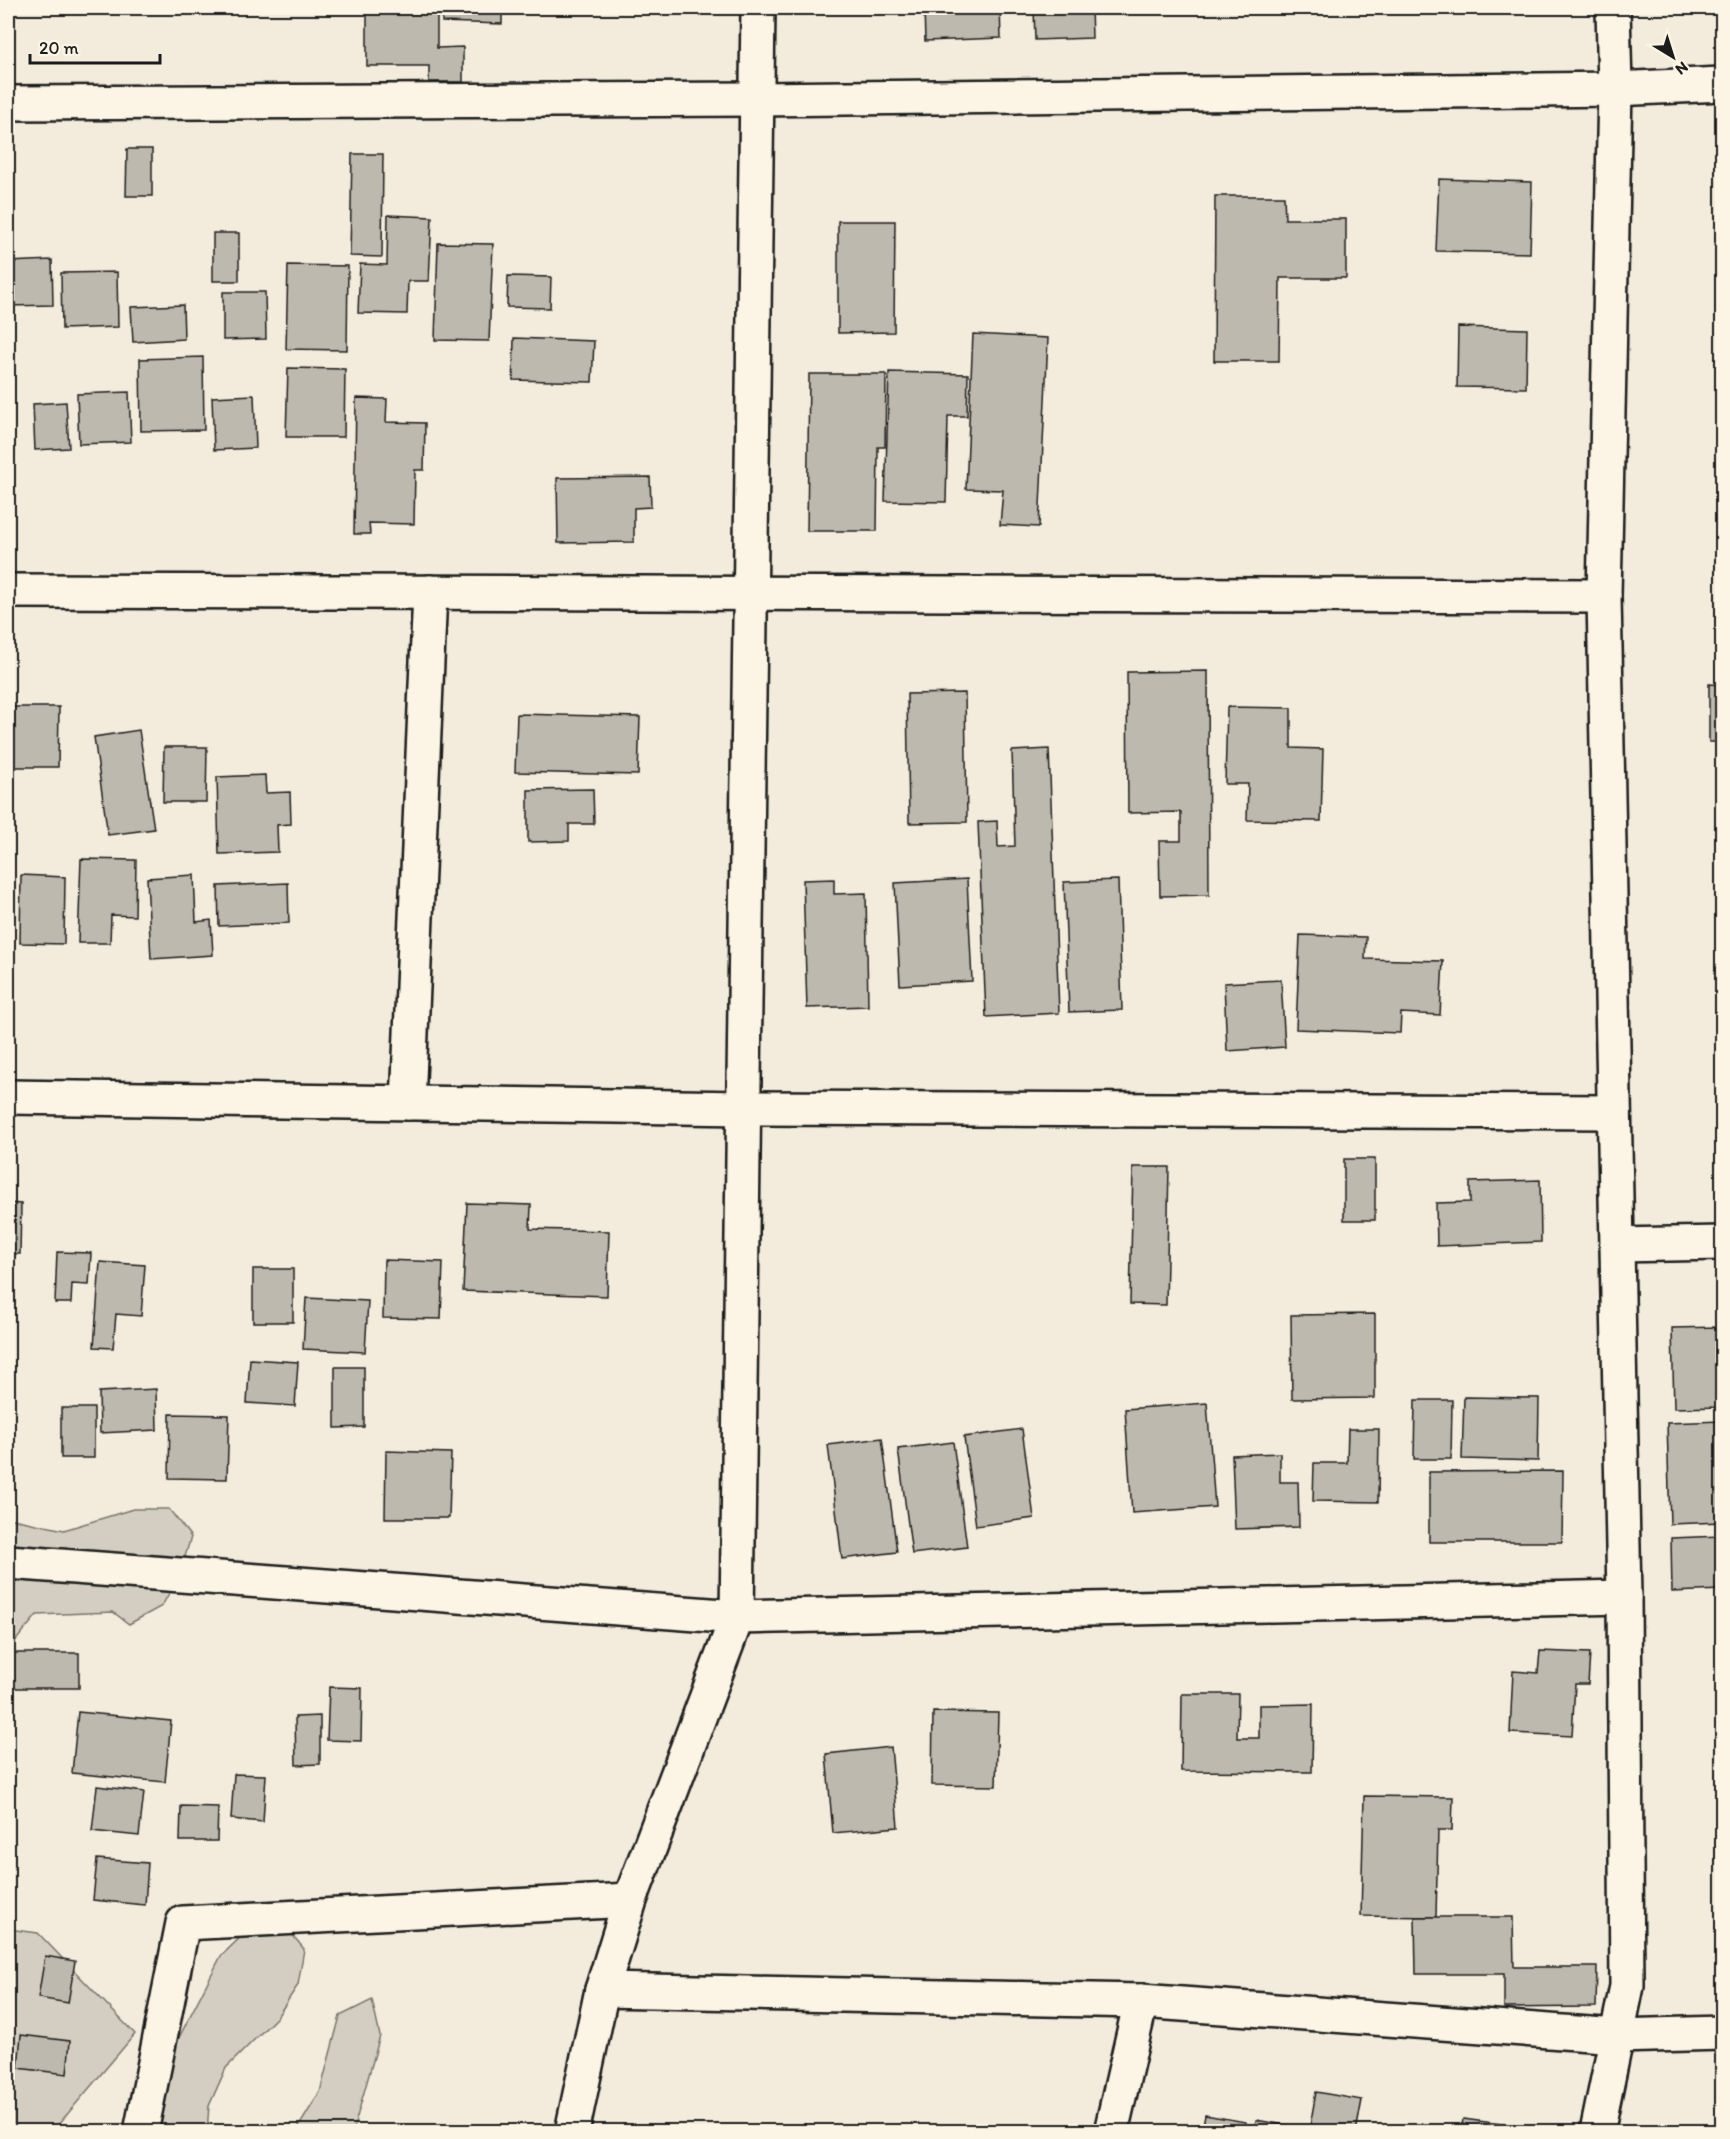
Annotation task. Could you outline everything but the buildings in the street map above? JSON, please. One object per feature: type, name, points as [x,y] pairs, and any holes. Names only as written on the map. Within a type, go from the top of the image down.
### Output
[{"type":"street","points":[[572,2132],[602,1990],[630,1900],[737,1617],[758,8]]},
{"type":"street","points":[[1597,2132],[1627,1986],[1624,1597],[1604,596],[1615,89],[1613,8]]},
{"type":"street","points":[[8,103],[757,99],[1615,89],[1722,84]]},
{"type":"street","points":[[8,591],[1604,596]]},
{"type":"street","points":[[408,1103],[430,592]]},
{"type":"street","points":[[8,1097],[744,1108],[1614,1113]]},
{"type":"street","points":[[1617,1245],[1722,1243]]},
{"type":"street","points":[[8,1562],[737,1617],[1624,1597]]},
{"type":"street","points":[[141,2132],[183,1923],[630,1900]]},
{"type":"street","points":[[602,1990],[1141,2001],[1617,2036],[1722,2033]]},
{"type":"street","points":[[1111,2132],[1141,2001]]},
{"type":"shaded area","points":[[133,1509],[169,1509],[191,1537],[180,1573],[162,1606],[129,1624],[113,1612],[37,1615],[12,1645],[8,1662],[8,1518],[64,1530]]},
{"type":"shaded area","points":[[282,1922],[304,1949],[298,1985],[277,2017],[226,2068],[209,2106],[207,2131],[147,2132],[171,2053],[221,1956],[248,1930]]},
{"type":"shaded area","points":[[8,1929],[38,1933],[135,2034],[53,2131],[8,2132]]},
{"type":"shaded area","points":[[372,2000],[380,2036],[353,2131],[296,2131],[320,2092],[340,2016]]}]
